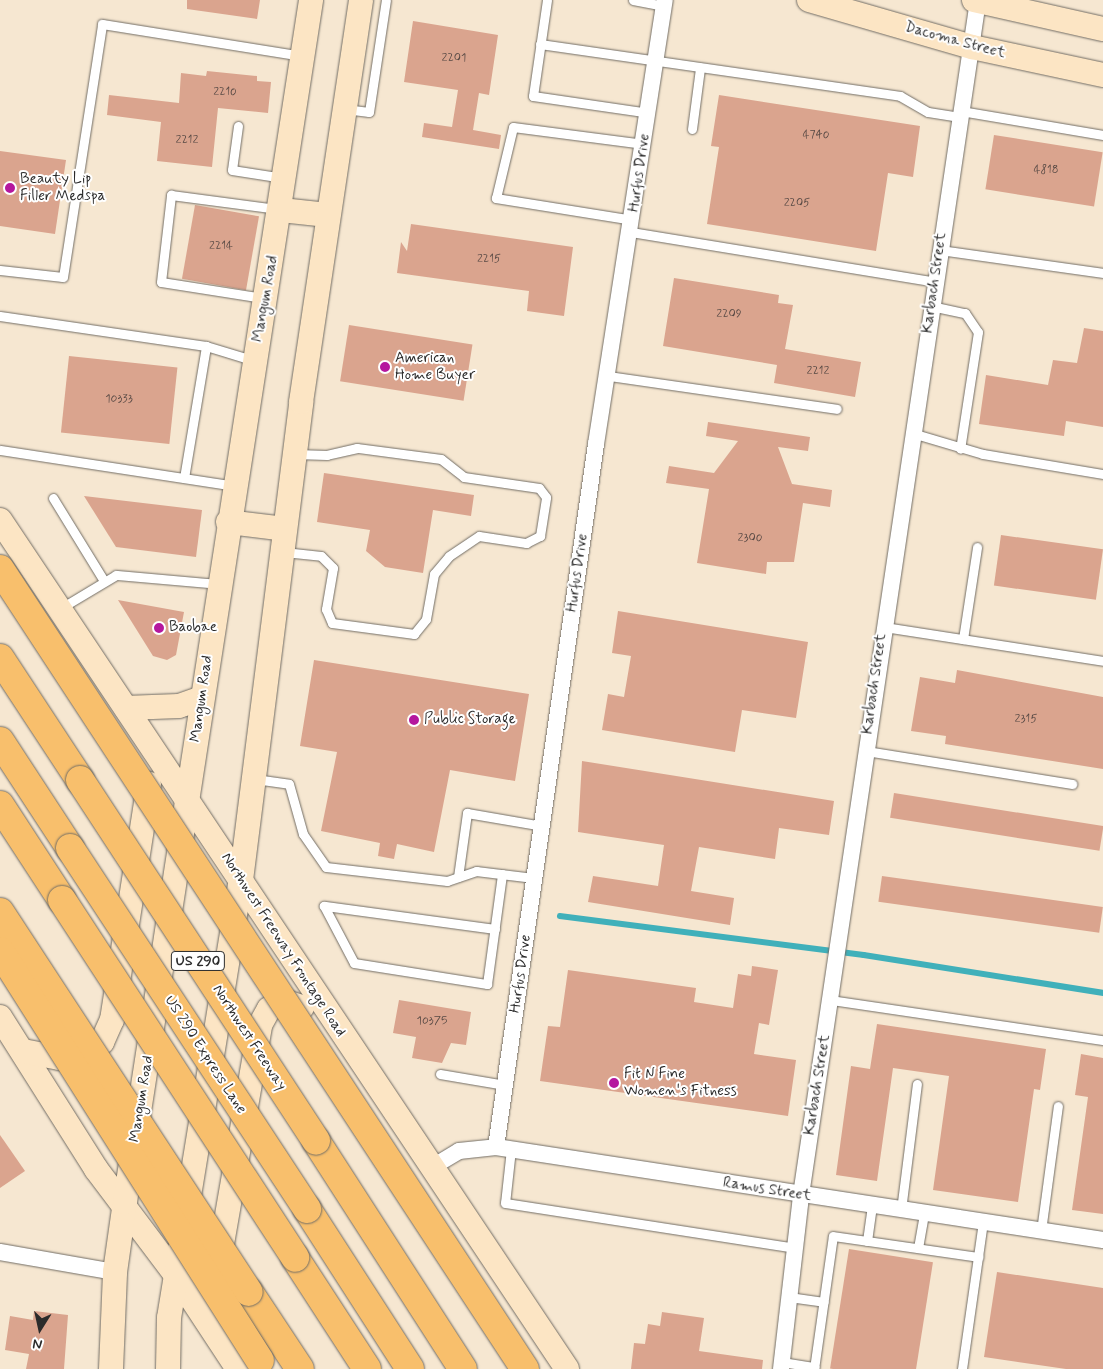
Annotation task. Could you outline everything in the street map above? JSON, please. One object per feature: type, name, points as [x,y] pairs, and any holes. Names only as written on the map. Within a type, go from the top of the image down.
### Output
[{"type":"highway","points":[[0,569],[525,1369]]},
{"type":"highway","name":"Northwest Freeway","points":[[0,658],[461,1362]]},
{"type":"highway","name":"US 290 Express Lane","points":[[0,741],[410,1369]]},
{"type":"highway","points":[[0,805],[367,1369]]},
{"type":"highway","points":[[0,912],[300,1369]]},
{"type":"highway","points":[[0,950],[254,1366]]},
{"type":"main road","name":"Mangum Road","points":[[111,1369],[115,1272],[125,1202],[228,522],[286,178],[311,0]]},
{"type":"main road","points":[[168,1369],[176,1275],[241,880],[295,454],[328,215],[361,0]]},
{"type":"main road","name":"Dacoma Street","points":[[809,0],[972,47],[1103,75]]},
{"type":"main road","points":[[977,0],[1103,29]]},
{"type":"main road","points":[[281,210],[328,215]]},
{"type":"main road","name":"Northwest Freeway Frontage Road","points":[[0,520],[144,735],[188,796],[342,1036],[385,1091],[567,1369]]},
{"type":"main road","points":[[228,522],[284,540]]},
{"type":"main road","points":[[126,708],[174,707],[202,698]]},
{"type":"main road","points":[[23,1051],[59,1058],[87,1055],[102,1042],[112,1020],[145,826],[150,775],[144,735]]},
{"type":"main road","points":[[222,1342],[218,1266],[260,1025],[269,1009],[283,1001],[307,1010],[342,1036]]},
{"type":"main road","points":[[0,1017],[96,1168],[125,1202],[222,1342],[254,1366]]},
{"type":"street","name":"Karbach Street","points":[[781,1366],[801,1195],[841,937],[912,433],[960,114],[972,47],[977,0]]},
{"type":"street","name":"Hurfus Drive","points":[[504,1148],[505,1085],[534,878],[665,3]]},
{"type":"street","name":"Ramus Street","points":[[434,1166],[459,1151],[504,1148],[1103,1240]]},
{"type":"street","points":[[0,1252],[115,1272]]},
{"type":"lane","points":[[344,109],[369,112],[386,0]]},
{"type":"lane","points":[[547,0],[533,96],[649,113]]},
{"type":"lane","points":[[633,0],[665,3]]},
{"type":"lane","points":[[0,270],[63,277],[102,24],[303,57]]},
{"type":"lane","points":[[540,44],[900,96],[928,112],[960,114],[1103,135]]},
{"type":"lane","points":[[692,129],[700,68]]},
{"type":"lane","points":[[238,126],[232,170],[286,178]]},
{"type":"lane","points":[[644,144],[513,127],[496,198],[632,226],[935,282]]},
{"type":"lane","points":[[266,298],[161,282],[171,196],[281,210]]},
{"type":"lane","points":[[940,250],[1103,273]]},
{"type":"lane","points":[[931,306],[965,313],[978,332],[960,449]]},
{"type":"lane","points":[[0,316],[206,346],[255,361]]},
{"type":"lane","points":[[184,478],[206,346]]},
{"type":"lane","points":[[608,376],[837,409]]},
{"type":"lane","points":[[912,433],[960,449],[1103,474]]},
{"type":"lane","points":[[284,540],[321,556],[333,568],[326,609],[332,623],[414,634],[426,619],[434,574],[449,556],[479,536],[526,543],[540,536],[546,497],[539,488],[464,477],[441,459],[357,448],[327,455],[295,454]]},
{"type":"lane","points":[[0,450],[234,486]]},
{"type":"lane","points":[[53,498],[104,581]]},
{"type":"lane","points":[[962,639],[977,547]]},
{"type":"lane","points":[[60,609],[104,581],[136,574],[219,584]]},
{"type":"lane","points":[[884,627],[1103,661]]},
{"type":"lane","points":[[866,752],[1072,784]]},
{"type":"lane","points":[[255,779],[289,784],[303,834],[326,867],[447,881],[476,871],[534,878]]},
{"type":"lane","points":[[458,877],[467,813],[542,826]]},
{"type":"lane","points":[[494,929],[324,906],[354,963],[487,984],[502,874]]},
{"type":"lane","points":[[831,1000],[1103,1040]]},
{"type":"lane","points":[[440,1074],[505,1085]]},
{"type":"lane","points":[[901,1210],[917,1084]]},
{"type":"lane","points":[[1041,1231],[1058,1106]]},
{"type":"lane","points":[[504,1148],[504,1203],[795,1248]]},
{"type":"lane","points":[[867,1241],[872,1206]]},
{"type":"lane","points":[[918,1248],[924,1214]]},
{"type":"lane","points":[[962,1369],[983,1222]]},
{"type":"lane","points":[[781,1366],[815,1368],[833,1236],[978,1257]]},
{"type":"lane","points":[[789,1297],[824,1302]]},
{"type":"building","points":[[187,0],[260,0],[257,19],[187,9]]},
{"type":"building","points":[[413,21],[498,35],[489,95],[479,93],[473,130],[501,135],[499,149],[422,137],[424,123],[452,127],[458,90],[404,82]]},
{"type":"building","points":[[207,71],[257,76],[257,81],[271,82],[268,113],[218,108],[212,167],[157,161],[161,122],[107,115],[109,95],[179,103],[181,73],[206,76]]},
{"type":"building","points":[[719,95],[920,126],[913,177],[888,173],[876,251],[707,224],[719,147],[711,146]]},
{"type":"building","points":[[994,135],[1103,152],[1094,207],[985,189]]},
{"type":"building","points":[[0,151],[66,160],[55,234],[0,226]]},
{"type":"building","points":[[195,205],[259,216],[246,290],[182,279]]},
{"type":"building","points":[[411,224],[573,247],[564,316],[527,311],[529,291],[397,273],[401,242],[407,251]]},
{"type":"building","points":[[674,278],[779,295],[778,303],[793,305],[785,349],[861,362],[855,397],[774,383],[777,365],[663,346]]},
{"type":"building","points":[[349,325],[472,345],[464,401],[340,381]]},
{"type":"building","points":[[1084,328],[1103,331],[1103,427],[1066,421],[1064,436],[979,424],[986,375],[1048,385],[1053,360],[1077,363]]},
{"type":"building","points":[[69,356],[177,367],[169,444],[61,433]]},
{"type":"building","points":[[708,422],[810,437],[808,451],[778,447],[792,484],[832,490],[830,507],[803,503],[794,562],[767,562],[766,574],[697,563],[709,489],[666,483],[669,466],[714,473],[738,441],[706,436]]},
{"type":"building","points":[[324,473],[474,495],[471,516],[433,510],[423,573],[385,567],[366,551],[370,530],[317,522]]},
{"type":"building","points":[[84,496],[202,510],[196,557],[116,547]]},
{"type":"building","points":[[1001,535],[1103,549],[1096,600],[994,586]]},
{"type":"building","points":[[118,600],[184,612],[176,655],[167,660],[153,656]]},
{"type":"building","points":[[618,611],[808,642],[796,718],[742,710],[735,752],[602,730],[608,694],[624,697],[631,656],[612,653]]},
{"type":"building","name":"Public Storage","points":[[314,660],[529,694],[515,781],[450,770],[434,852],[397,844],[394,859],[378,856],[380,843],[321,831],[337,752],[300,746]]},
{"type":"building","points":[[957,670],[1103,697],[1103,769],[945,744],[946,736],[911,731],[920,677],[955,683]]},
{"type":"building","points":[[582,761],[834,801],[829,835],[779,828],[775,859],[699,847],[691,891],[734,898],[730,925],[588,902],[593,876],[658,886],[664,845],[578,832]]},
{"type":"building","points":[[894,793],[1103,826],[1099,851],[890,818]]},
{"type":"building","points":[[882,876],[1103,907],[1099,933],[878,902]]},
{"type":"building","points":[[752,966],[778,970],[769,1025],[759,1023],[754,1054],[796,1060],[788,1116],[540,1081],[548,1026],[560,1027],[568,970],[696,988],[694,1002],[733,1008],[738,974],[751,976]]},
{"type":"building","points":[[399,1000],[471,1012],[466,1045],[451,1043],[442,1063],[412,1058],[416,1037],[393,1033]]},
{"type":"building","points":[[877,1024],[1046,1049],[1040,1090],[1034,1089],[1018,1202],[933,1190],[949,1076],[893,1068],[877,1181],[836,1175],[851,1066],[870,1069]]},
{"type":"building","points":[[1081,1054],[1103,1058],[1103,1214],[1072,1210],[1088,1097],[1075,1095]]},
{"type":"building","points":[[0,1135],[25,1171],[0,1188]]},
{"type":"building","points":[[849,1249],[933,1262],[916,1369],[830,1369]]},
{"type":"building","points":[[997,1272],[1103,1288],[1103,1369],[1066,1369],[984,1357]]},
{"type":"building","points":[[34,1311],[68,1315],[64,1369],[26,1369],[29,1354],[5,1350],[10,1316],[33,1320]]},
{"type":"building","points":[[662,1312],[704,1318],[699,1351],[763,1360],[762,1369],[631,1369],[634,1343],[645,1344],[648,1324],[660,1326]]},
{"type":"waterway","points":[[560,916],[864,955],[1103,993]]},
{"type":"place","name":"Beauty Lip Filler Medspa","points":[[10,188]]},
{"type":"place","name":"American Home Buyer","points":[[385,367]]},
{"type":"place","name":"Baobae","points":[[159,628]]},
{"type":"place","name":"Public Storage","points":[[414,720]]},
{"type":"place","name":"Fit N Fine Women's Fitness","points":[[614,1083]]}]
